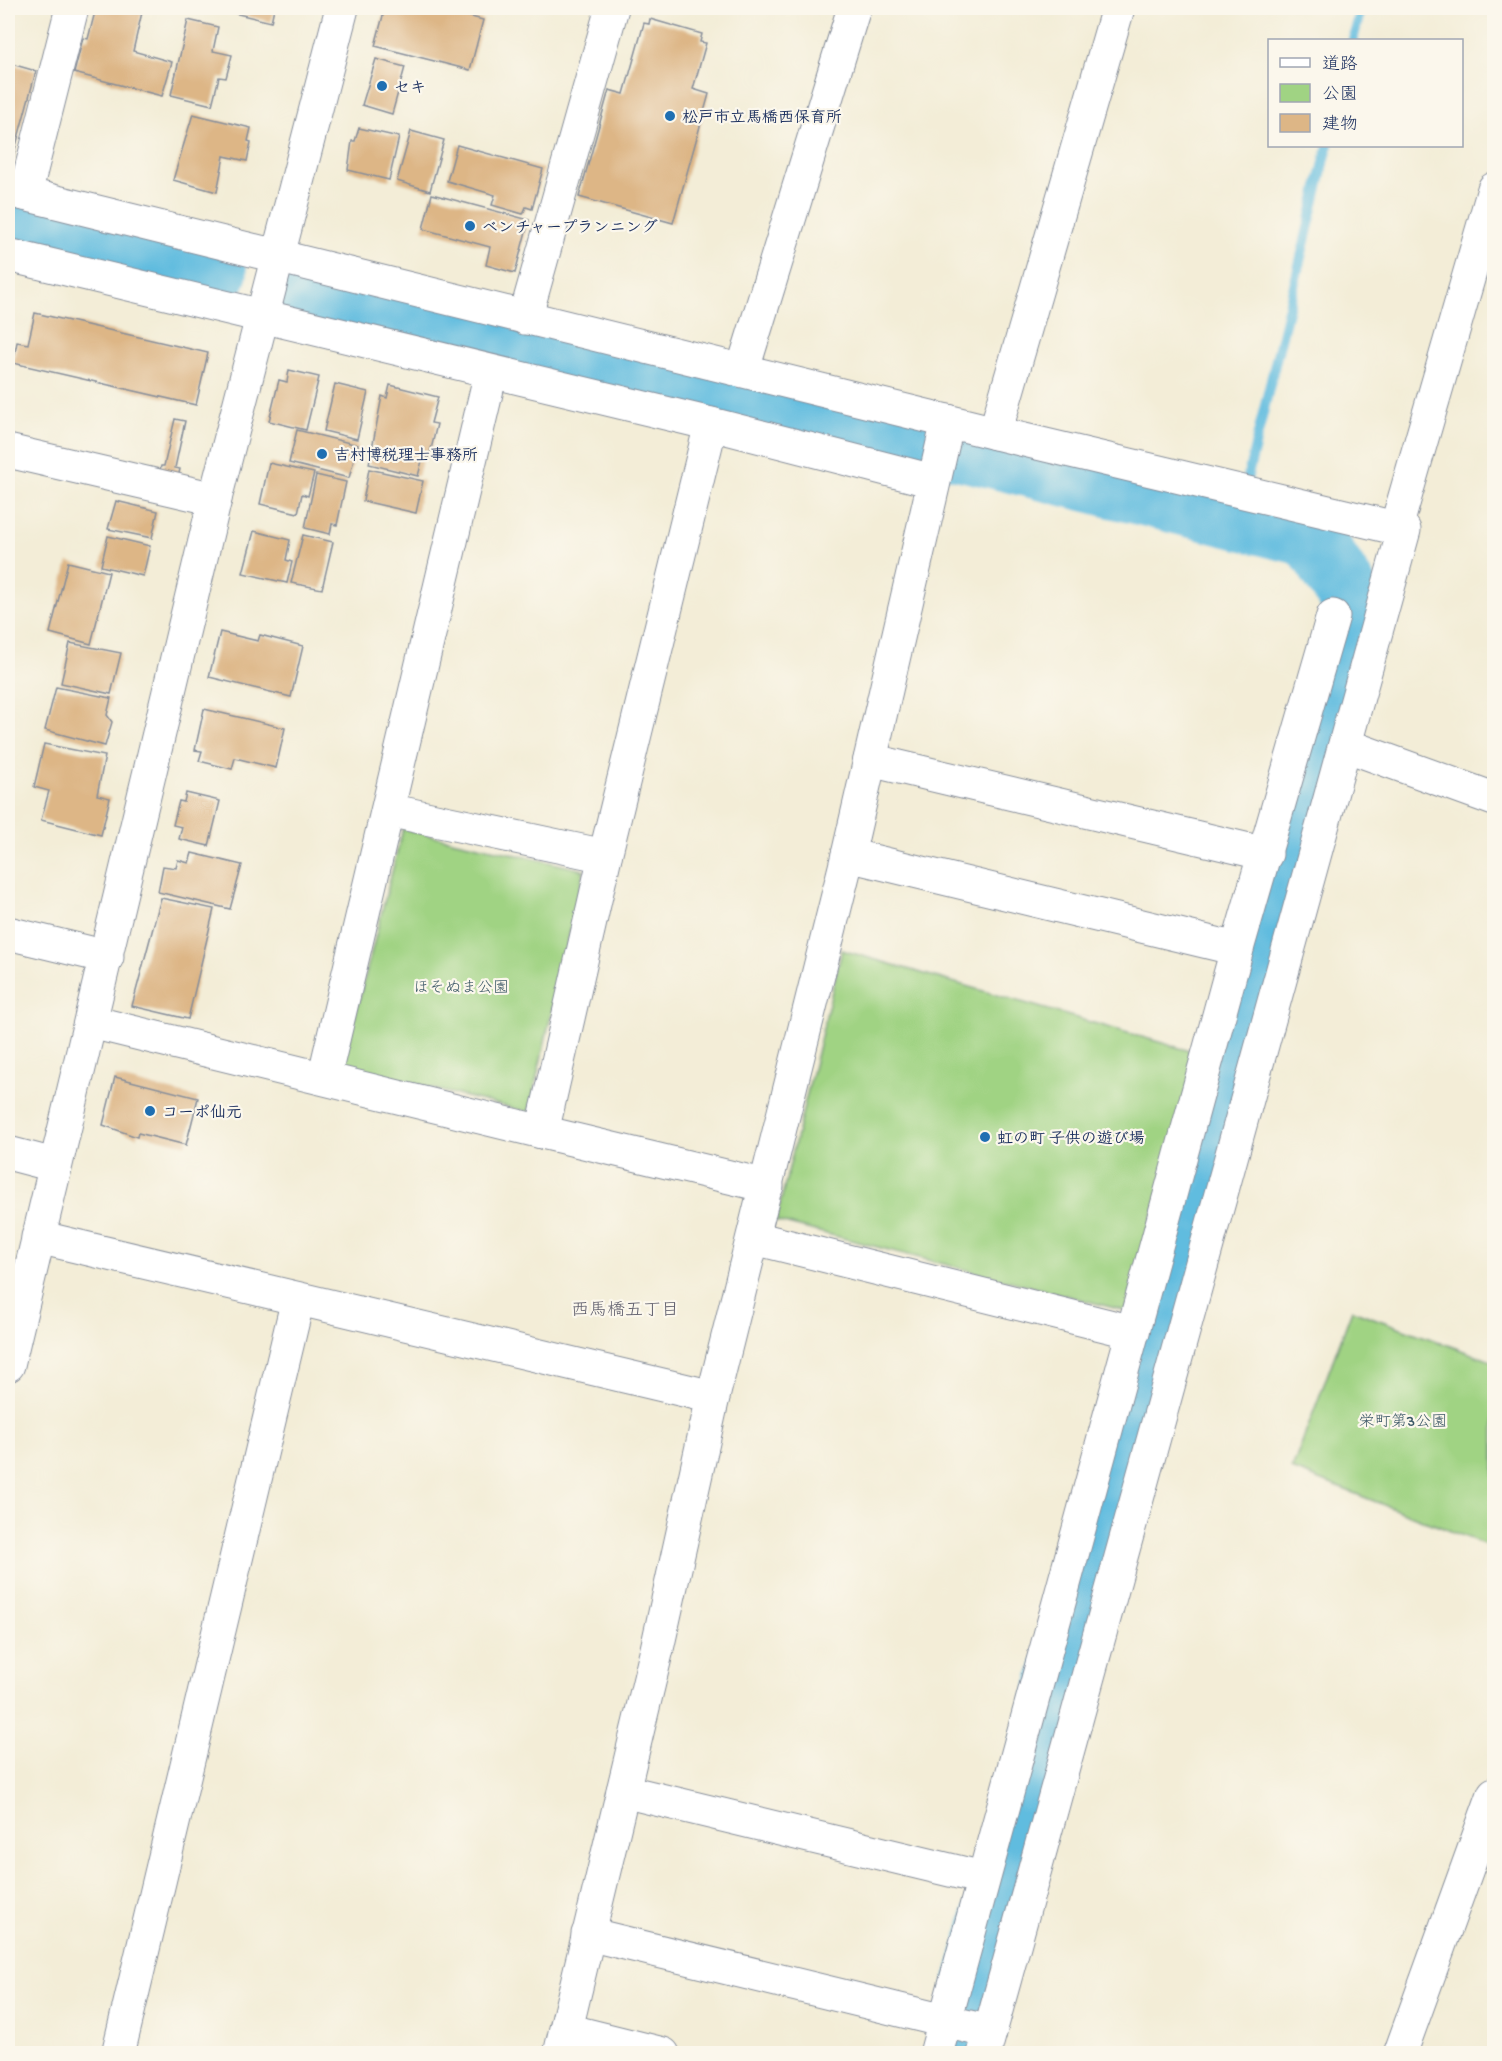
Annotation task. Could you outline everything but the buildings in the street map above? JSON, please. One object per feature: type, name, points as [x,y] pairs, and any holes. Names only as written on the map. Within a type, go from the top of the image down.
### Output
[{"type":"street","points":[[72,8],[16,192],[491,372],[711,424],[933,481]]},
{"type":"street","points":[[8,1365],[54,1165],[107,957],[214,499],[342,8]]},
{"type":"street","points":[[525,318],[612,8]]},
{"type":"street","points":[[743,369],[854,8]]},
{"type":"street","points":[[995,433],[1118,8]]},
{"type":"street","points":[[1396,528],[1494,189]]},
{"type":"street","points":[[8,255],[525,318],[743,369],[948,422],[1404,530],[987,2043],[945,2020],[588,1934]]},
{"type":"street","points":[[324,1078],[491,372]]},
{"type":"street","points":[[663,2054],[563,2042],[713,1397],[848,855],[948,422]]},
{"type":"street","points":[[542,1132],[605,856],[711,424]]},
{"type":"street","points":[[8,451],[214,499]]},
{"type":"street","points":[[936,2054],[1237,949],[1333,616]]},
{"type":"street","points":[[1345,745],[1494,799]]},
{"type":"street","points":[[870,760],[1266,854]]},
{"type":"street","points":[[388,810],[605,856]]},
{"type":"street","points":[[848,855],[1237,949]]},
{"type":"street","points":[[8,933],[107,957]]},
{"type":"street","points":[[91,1022],[766,1186]]},
{"type":"street","points":[[8,1153],[54,1165]]},
{"type":"street","points":[[38,1237],[713,1397]]},
{"type":"street","points":[[754,1238],[1133,1332]]},
{"type":"street","points":[[118,2054],[298,1299]]},
{"type":"street","points":[[623,1791],[983,1878]]},
{"type":"street","points":[[1400,2054],[1494,1794]]},
{"type":"green space","name":"ほそぬま公園","points":[[403,829],[584,870],[529,1112],[342,1067]]},
{"type":"green space","name":"虹の町 子供の遊び場","points":[[842,950],[1197,1053],[1126,1311],[776,1221]]},
{"type":"green space","name":"栄町第3公園","points":[[1352,1310],[1494,1362],[1494,1548],[1292,1469]]},
{"type":"waterway","points":[[1353,39],[1361,8]]},
{"type":"waterway","points":[[1238,516],[1328,147]]},
{"type":"waterway","points":[[8,223],[216,273]]},
{"type":"waterway","points":[[289,291],[489,341],[982,454],[1311,536],[1357,607],[956,2054]]},
{"type":"place","name":"セキ","points":[[382,86]]},
{"type":"place","name":"松戸市立馬橋西保育所","points":[[670,116]]},
{"type":"place","name":"ベンチャープランニング","points":[[470,226]]},
{"type":"place","name":"吉村博税理士事務所","points":[[322,454]]},
{"type":"place","name":"コーポ仙元","points":[[150,1111]]},
{"type":"place","name":"虹の町 子供の遊び場","points":[[985,1137]]},
{"type":"district","name":"西馬橋五丁目","points":[[625,1309]]}]
